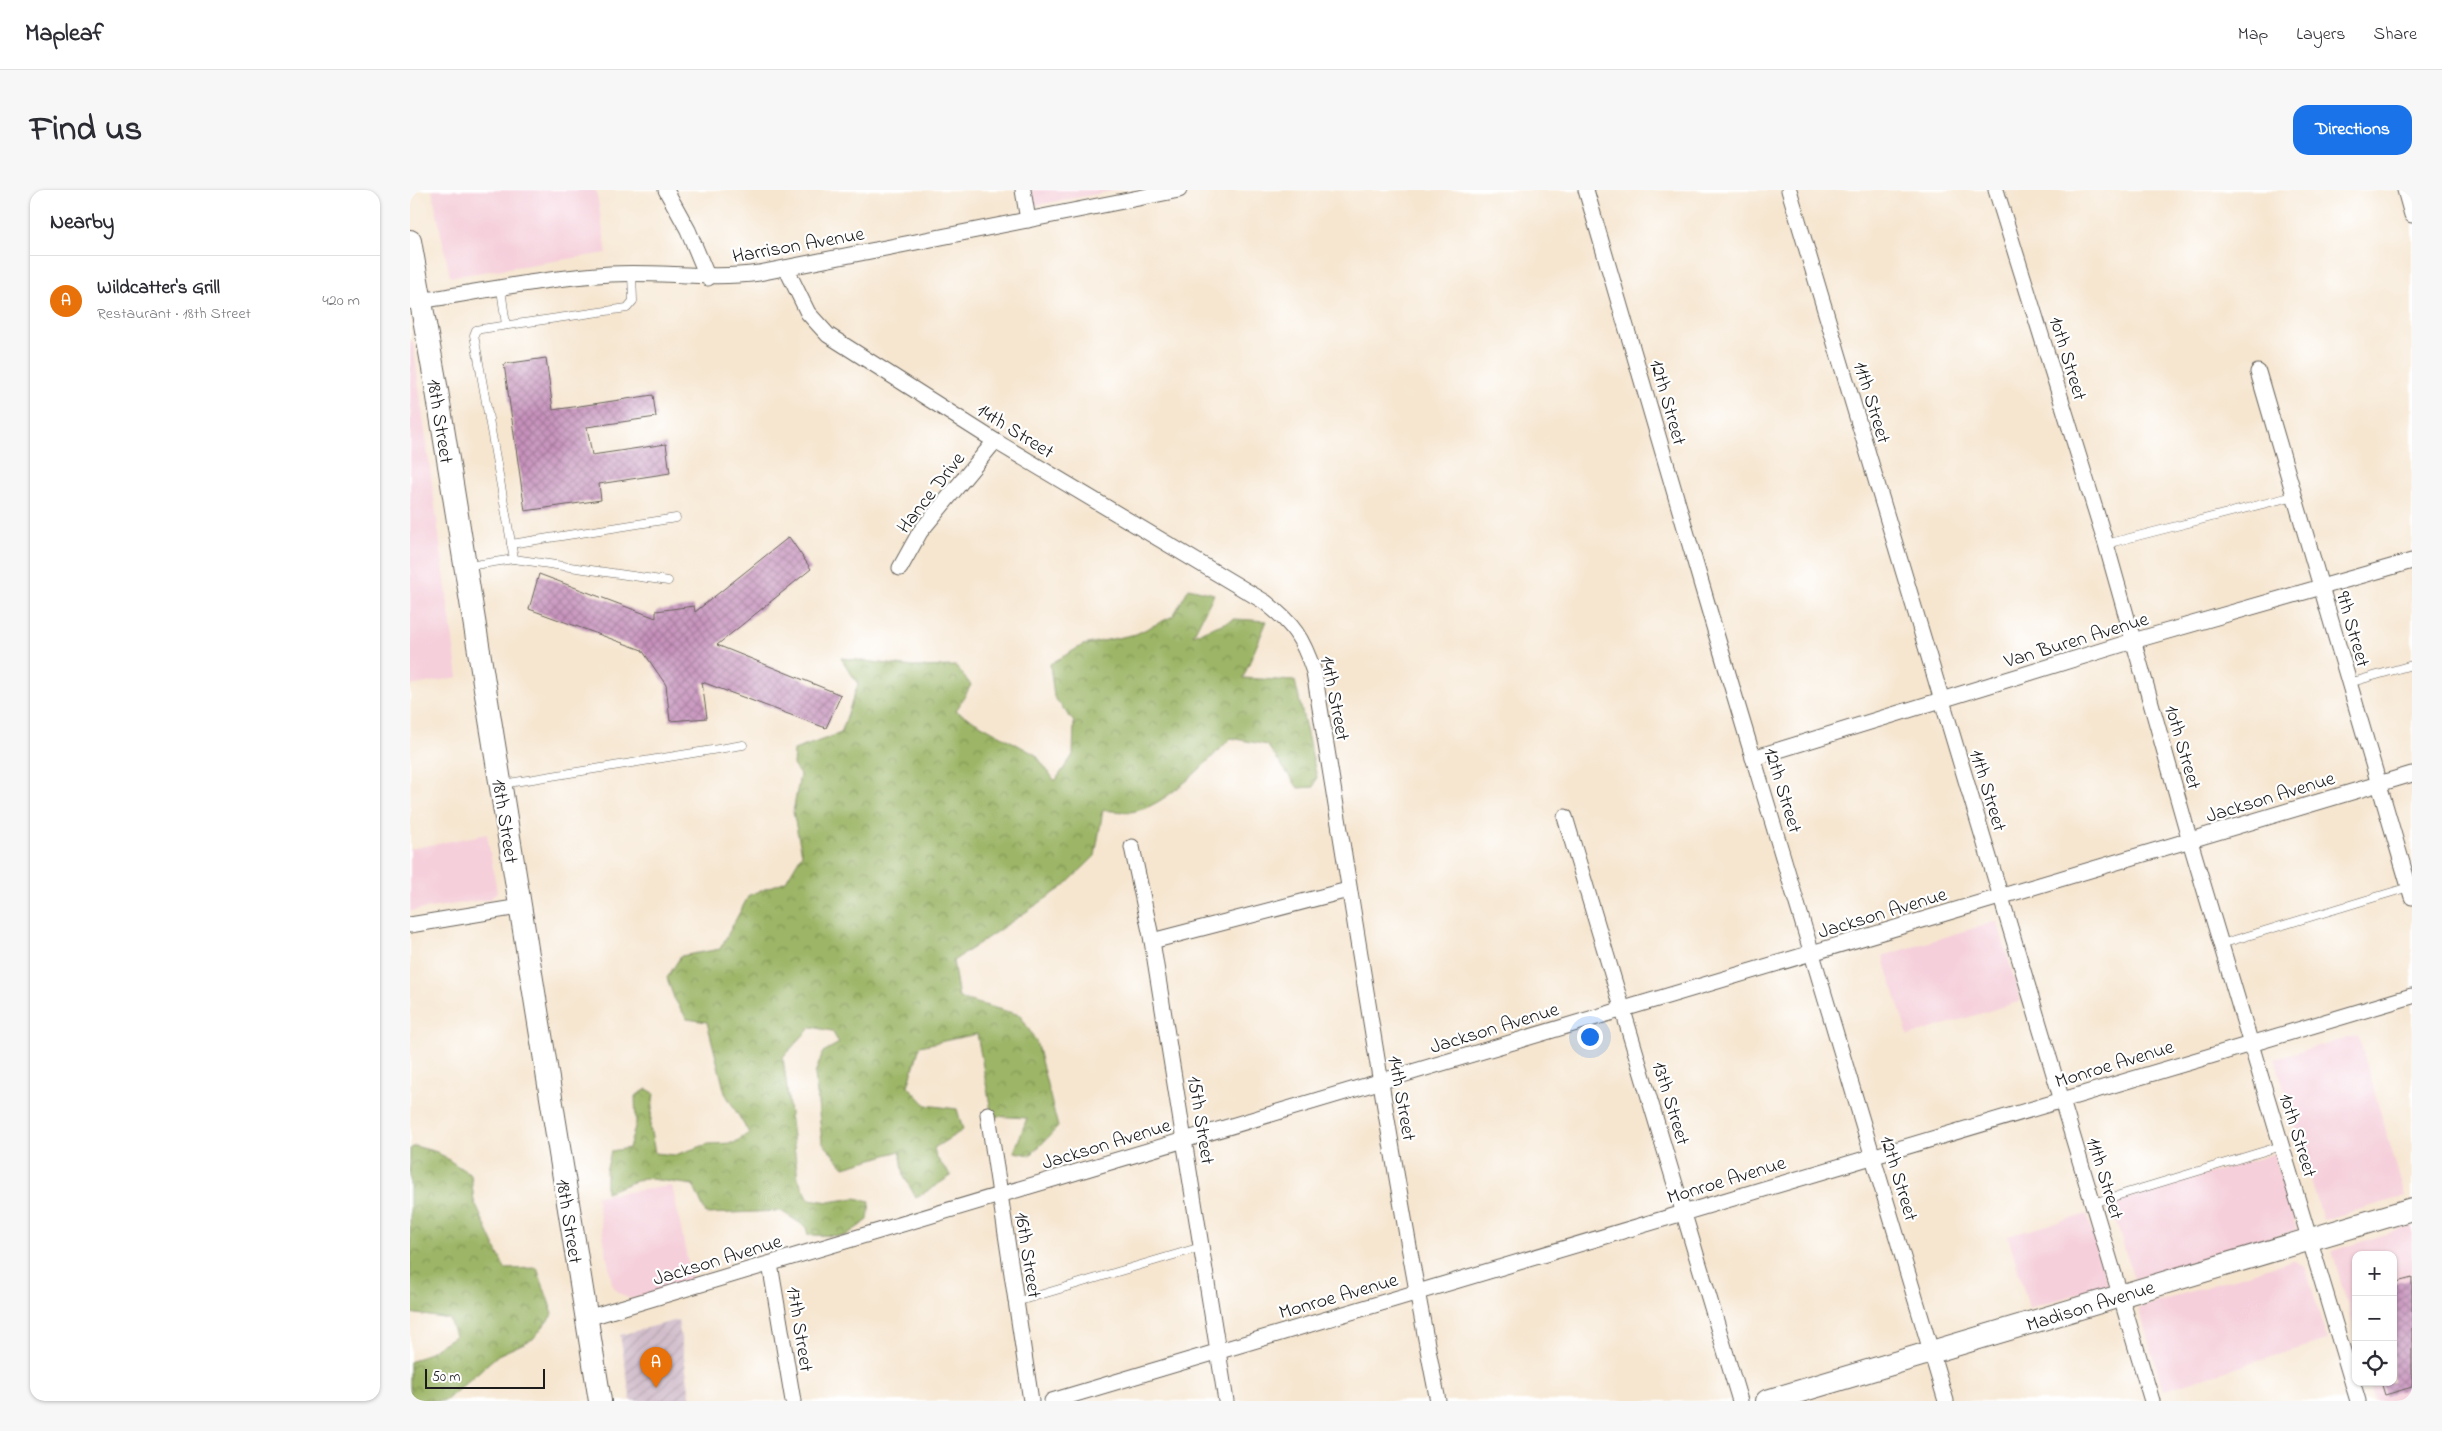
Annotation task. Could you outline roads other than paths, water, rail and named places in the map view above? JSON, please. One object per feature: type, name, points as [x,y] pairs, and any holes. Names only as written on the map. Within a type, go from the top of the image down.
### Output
[{"type":"main road","name":"18th Street","points":[[410,241],[415,301],[465,567],[600,1401]]},
{"type":"main road","name":"Madison Avenue","points":[[1767,1401],[2412,1209]]},
{"type":"street","points":[[666,190],[688,230],[708,278]]},
{"type":"street","points":[[1024,190],[1028,220]]},
{"type":"street","name":"Harrison Avenue","points":[[415,301],[579,278],[632,274],[708,278],[730,277],[786,268],[1178,190]]},
{"type":"street","name":"12th Street","points":[[1586,190],[1753,758],[1946,1401]]},
{"type":"street","name":"11th Street","points":[[1789,190],[2152,1401]]},
{"type":"street","name":"10th Street","points":[[1996,190],[2106,544],[2190,841],[2358,1401]]},
{"type":"street","points":[[2405,190],[2412,215]]},
{"type":"street","name":"14th Street","points":[[786,268],[808,313],[828,335],[995,442],[1265,602],[1288,621],[1304,643],[1314,672],[1380,1082],[1416,1293],[1438,1401]]},
{"type":"street","name":"9th Street","points":[[2258,372],[2411,892]]},
{"type":"street","name":"Hance Drive","points":[[900,568],[920,532],[995,442]]},
{"type":"street","name":"Van Buren Avenue","points":[[1753,758],[2133,641],[2412,561]]},
{"type":"street","name":"Jackson Avenue","points":[[587,1318],[2412,774]]},
{"type":"street","name":"13th Street","points":[[1565,817],[1740,1401]]},
{"type":"street","name":"15th Street","points":[[1132,847],[1152,941],[1226,1401]]},
{"type":"street","points":[[1152,941],[1348,890]]},
{"type":"street","points":[[410,925],[520,907]]},
{"type":"street","name":"Monroe Avenue","points":[[1052,1401],[2412,996]]},
{"type":"street","name":"16th Street","points":[[988,1114],[1031,1401]]},
{"type":"street","name":"17th Street","points":[[770,1264],[793,1401]]},
{"type":"lane","points":[[514,559],[474,335],[476,330],[627,308],[633,301],[632,274]]},
{"type":"lane","points":[[501,289],[506,325]]},
{"type":"lane","points":[[2106,544],[2294,496]]},
{"type":"lane","points":[[511,544],[676,518]]},
{"type":"lane","points":[[465,567],[514,559],[518,562],[569,566],[668,581]]},
{"type":"lane","points":[[2349,683],[2412,665]]},
{"type":"lane","points":[[500,784],[743,746]]},
{"type":"lane","points":[[2221,944],[2411,892]]},
{"type":"lane","points":[[2093,1203],[2281,1146]]},
{"type":"lane","points":[[1016,1302],[1201,1247]]},
{"type":"place","name":"Wildcatter's Grill","points":[[656,1388]]}]
